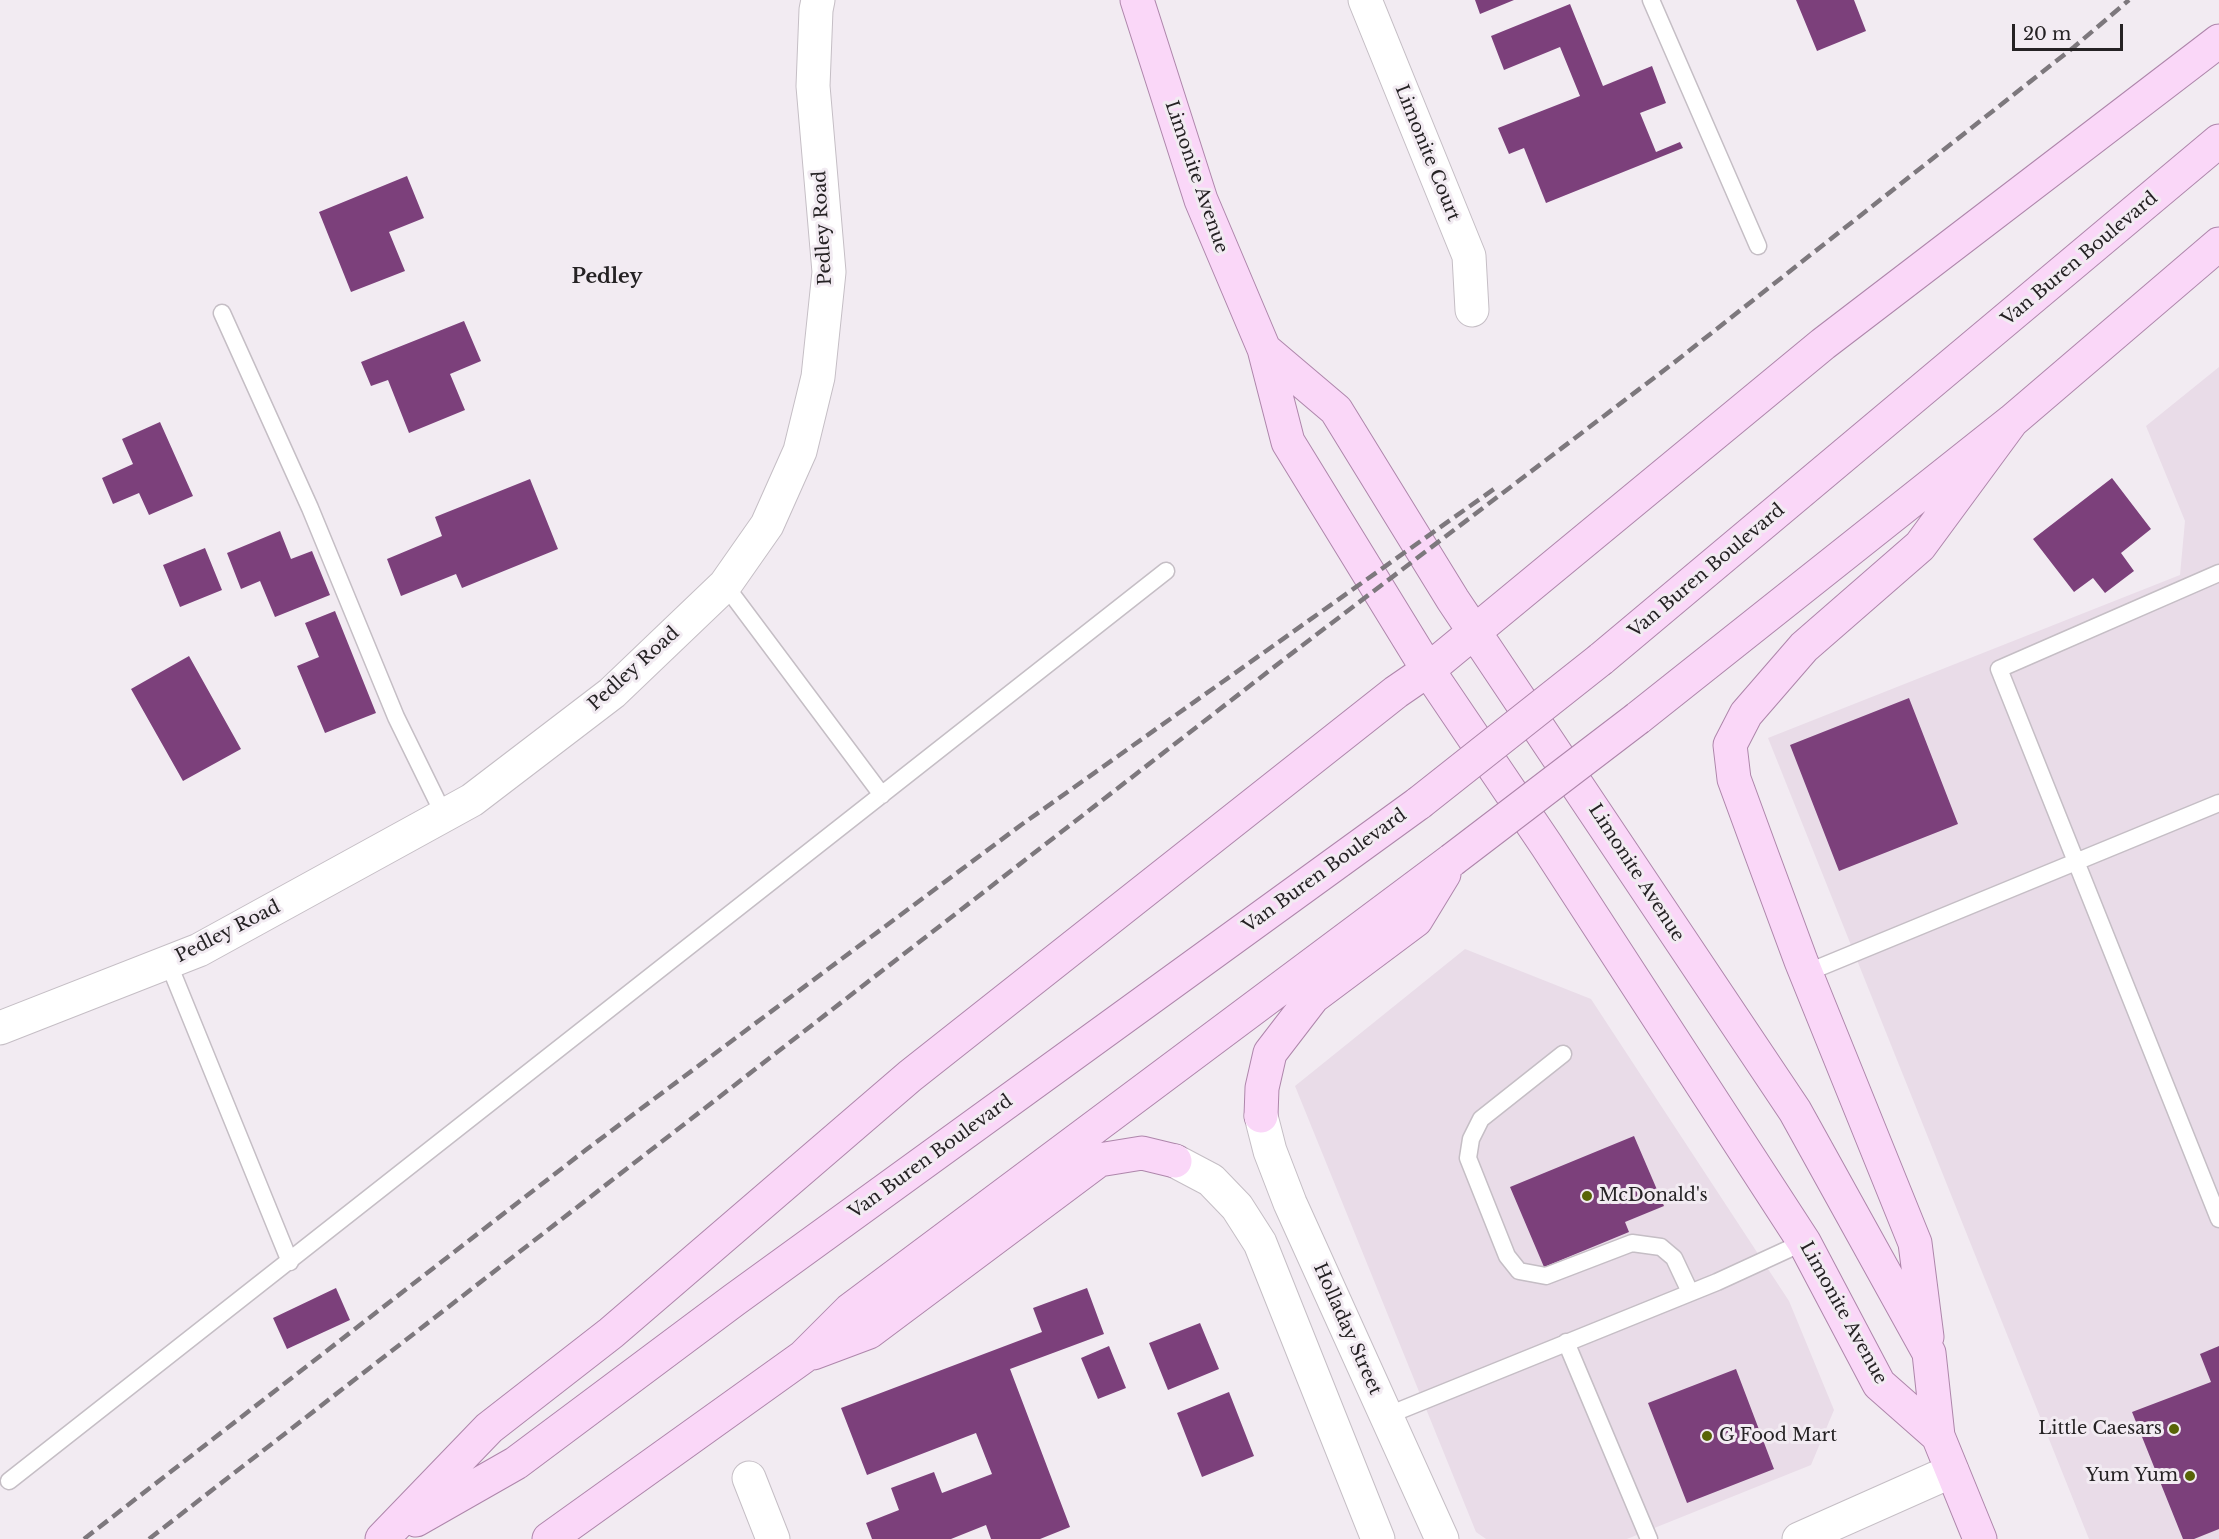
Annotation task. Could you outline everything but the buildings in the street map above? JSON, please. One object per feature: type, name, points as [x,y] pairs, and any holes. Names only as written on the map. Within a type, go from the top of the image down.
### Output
[{"type":"main road","name":"Limonite Avenue","points":[[1137,0],[1201,200],[1264,350],[1288,442],[1428,670],[1553,856],[1804,1242],[1879,1384],[1938,1436]]},
{"type":"main road","points":[[383,1539],[489,1428],[611,1333],[910,1076],[1396,692],[1428,670],[1823,344],[2219,41]]},
{"type":"main road","name":"Van Buren Boulevard","points":[[383,1539],[516,1463],[744,1293],[1419,803],[1601,659],[2219,141]]},
{"type":"main road","points":[[549,1539],[803,1357],[850,1310],[1452,860],[1638,718],[2012,422],[2219,244]]},
{"type":"main road","name":"Limonite Avenue","points":[[1264,350],[1336,410],[1475,631],[1795,1112],[1929,1353],[1938,1436],[1980,1539]]},
{"type":"main road","points":[[1929,1353],[1915,1243],[1806,973],[1734,779],[1730,746],[1746,714],[1803,647],[1920,546],[2012,422]]},
{"type":"main road","points":[[1261,1116],[1262,1089],[1270,1053],[1313,997],[1416,920],[1452,860]]},
{"type":"main road","points":[[803,1357],[869,1332],[1099,1160],[1142,1153],[1176,1161]]},
{"type":"street","name":"Pedley Road","points":[[0,1028],[199,950],[472,800],[612,693],[725,585],[767,525],[800,451],[818,377],[829,272],[813,86],[816,10],[819,0]]},
{"type":"street","name":"Limonite Court","points":[[1365,0],[1469,256],[1472,310]]},
{"type":"street","name":"Holladay Street","points":[[1261,1116],[1270,1151],[1290,1203],[1442,1539]]},
{"type":"street","points":[[1176,1161],[1211,1180],[1237,1208],[1260,1243],[1378,1539]]},
{"type":"street","points":[[1799,1539],[1952,1471]]},
{"type":"street","points":[[749,1478],[773,1539]]},
{"type":"lane","points":[[1651,0],[1758,246]]},
{"type":"lane","points":[[222,313],[310,508],[396,717],[444,816]]},
{"type":"lane","points":[[9,1481],[1166,571]]},
{"type":"lane","points":[[2219,573],[1999,669],[2219,1219]]},
{"type":"lane","points":[[725,585],[882,795]]},
{"type":"lane","points":[[1806,973],[2219,803]]},
{"type":"lane","points":[[168,962],[290,1262]]},
{"type":"lane","points":[[1563,1054],[1481,1119],[1471,1139],[1468,1158],[1507,1256],[1520,1271],[1546,1276],[1632,1243],[1661,1247],[1674,1258],[1690,1292]]},
{"type":"lane","points":[[1386,1416],[1690,1292],[1804,1242]]},
{"type":"lane","points":[[1566,1342],[1649,1539]]},
{"type":"shaded area","points":[[2219,367],[2219,1539],[2089,1539],[1768,738],[2180,575],[2185,521],[2146,426]]},
{"type":"shaded area","points":[[1465,949],[1591,999],[1789,1301],[1834,1410],[1811,1465],[1627,1539],[1486,1539],[1476,1532],[1295,1086]]},
{"type":"railway","points":[[149,1539],[1287,657],[1671,365],[2074,47],[2129,0]]},
{"type":"railway","points":[[84,1539],[587,1149],[1021,825],[1494,489]]},
{"type":"place","name":"McDonald's","points":[[1587,1196]]},
{"type":"place","name":"Little Caesars","points":[[2174,1429]]},
{"type":"place","name":"G Food Mart","points":[[1707,1436]]},
{"type":"place","name":"Yum Yum","points":[[2190,1476]]},
{"type":"district","name":"Pedley","points":[[607,277]]}]
